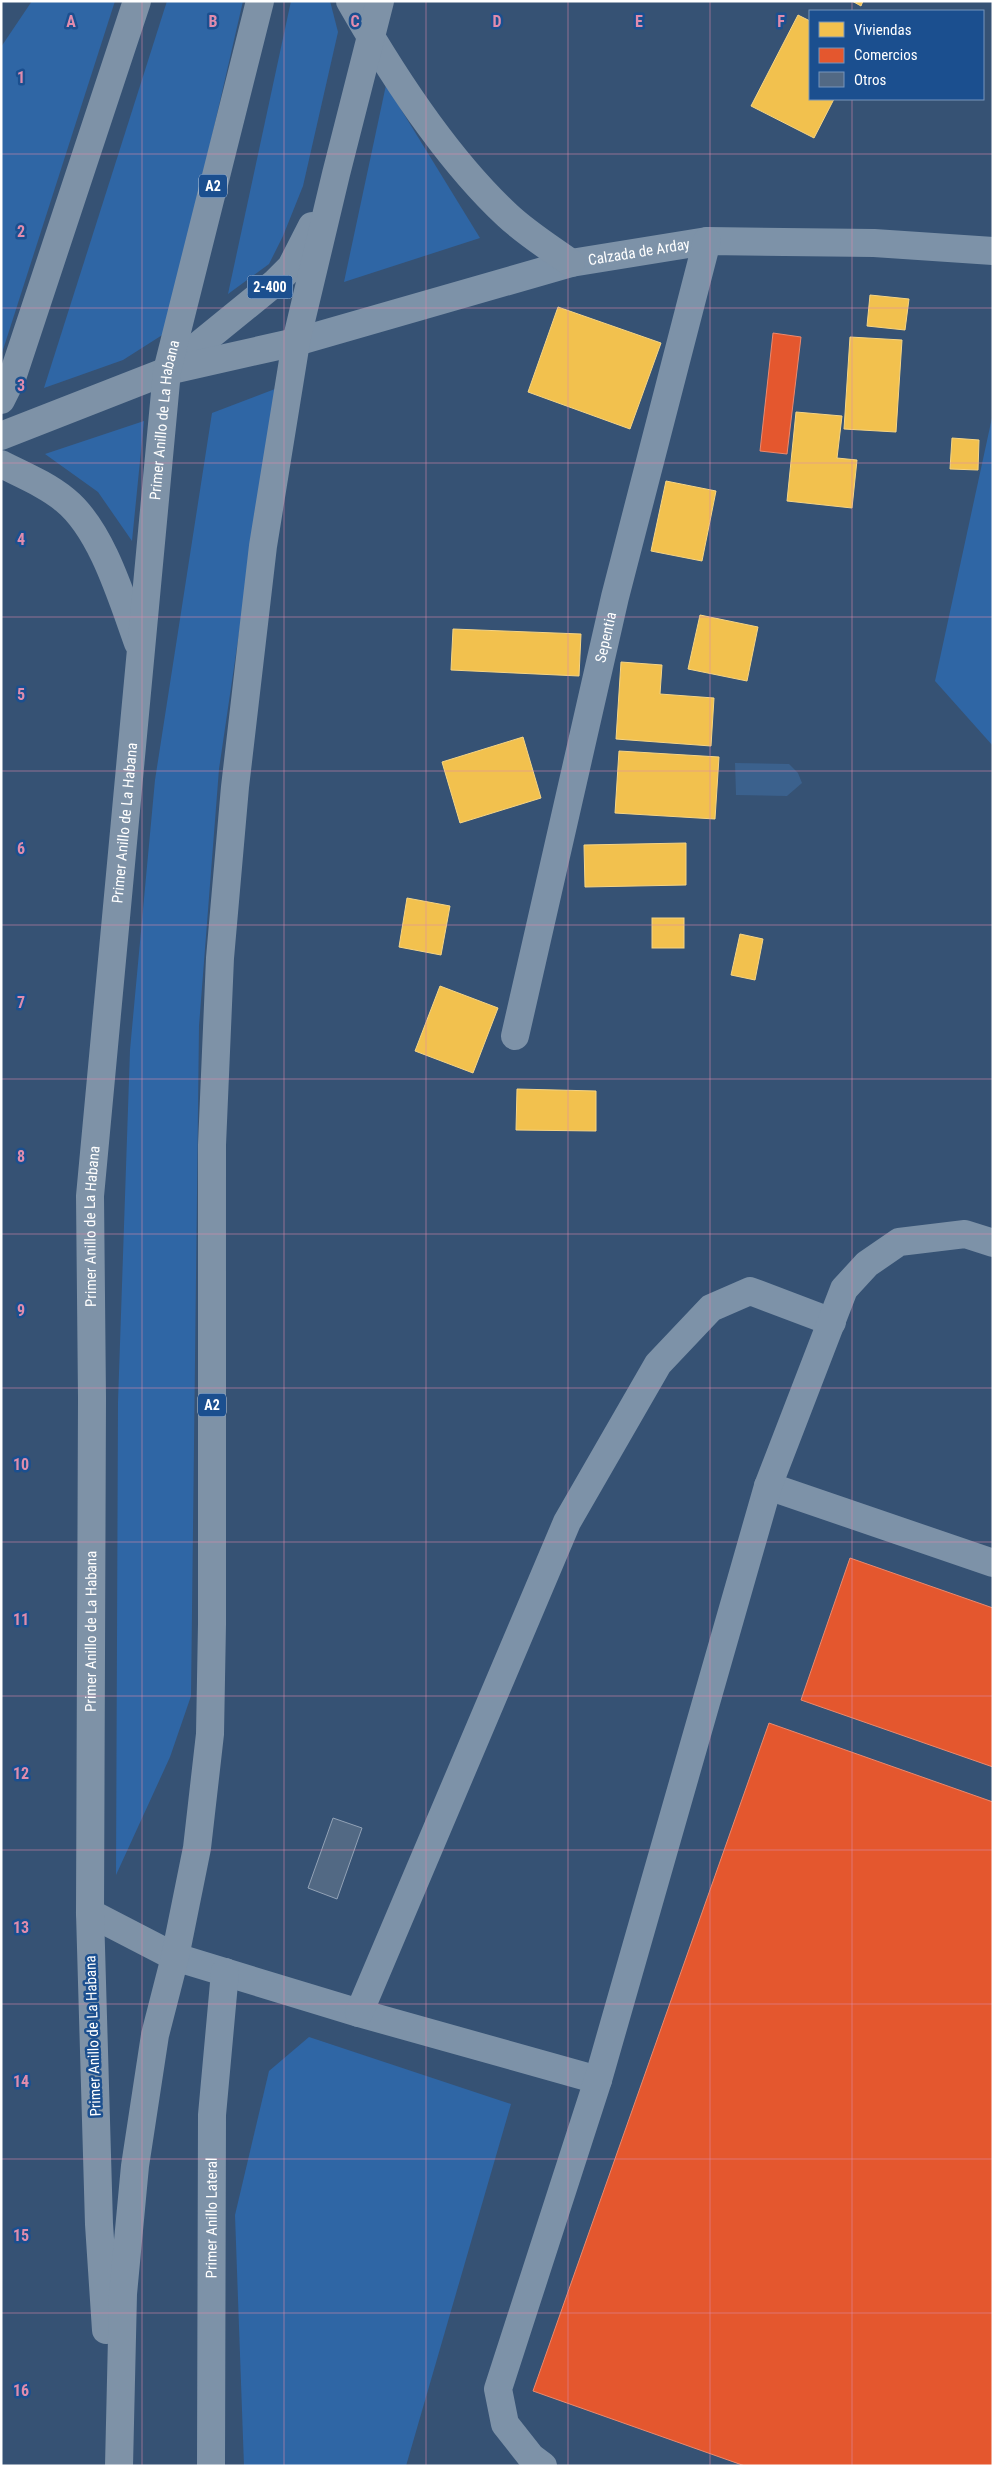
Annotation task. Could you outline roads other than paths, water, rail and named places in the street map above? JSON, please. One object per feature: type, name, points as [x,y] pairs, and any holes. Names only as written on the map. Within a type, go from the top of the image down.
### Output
[{"type":"highway","points":[[1,400],[12,378],[137,1]]},
{"type":"highway","name":"Primer Anillo de La Habana","points":[[115,2466],[99,2224],[90,1913],[92,1418],[90,1196],[166,371],[260,1]]},
{"type":"highway","points":[[350,1],[370,36],[434,129],[479,187],[509,217],[571,264]]},
{"type":"highway","name":"A2","points":[[119,2466],[123,2294],[135,2166],[155,2035],[175,1956],[197,1848],[210,1734],[212,1624],[212,1145],[220,958],[236,778],[263,546],[296,342],[380,1]]},
{"type":"highway","name":"2-400","points":[[1,436],[166,371],[258,298],[291,266],[303,247],[336,174]]},
{"type":"highway","points":[[166,371],[296,342]]},
{"type":"highway","points":[[1,464],[66,500],[84,521],[98,542],[140,649]]},
{"type":"highway","points":[[90,1913],[175,1956]]},
{"type":"street","name":"Calzada de Arday","points":[[296,342],[571,264],[707,241],[874,243],[993,250]]},
{"type":"street","name":"Sepentia","points":[[515,1036],[614,597],[707,241]]},
{"type":"street","points":[[543,2466],[531,2457],[505,2424],[498,2389],[598,2080],[768,1486],[844,1289],[867,1264],[899,1242],[965,1234],[993,1243]]},
{"type":"street","points":[[359,2013],[566,1522],[658,1364],[712,1308],[750,1291],[832,1322]]},
{"type":"street","points":[[768,1486],[993,1563]]},
{"type":"street","points":[[175,1956],[359,2013],[598,2080]]},
{"type":"street","name":"Primer Anillo Lateral","points":[[211,2466],[212,2115],[225,1972]]}]
